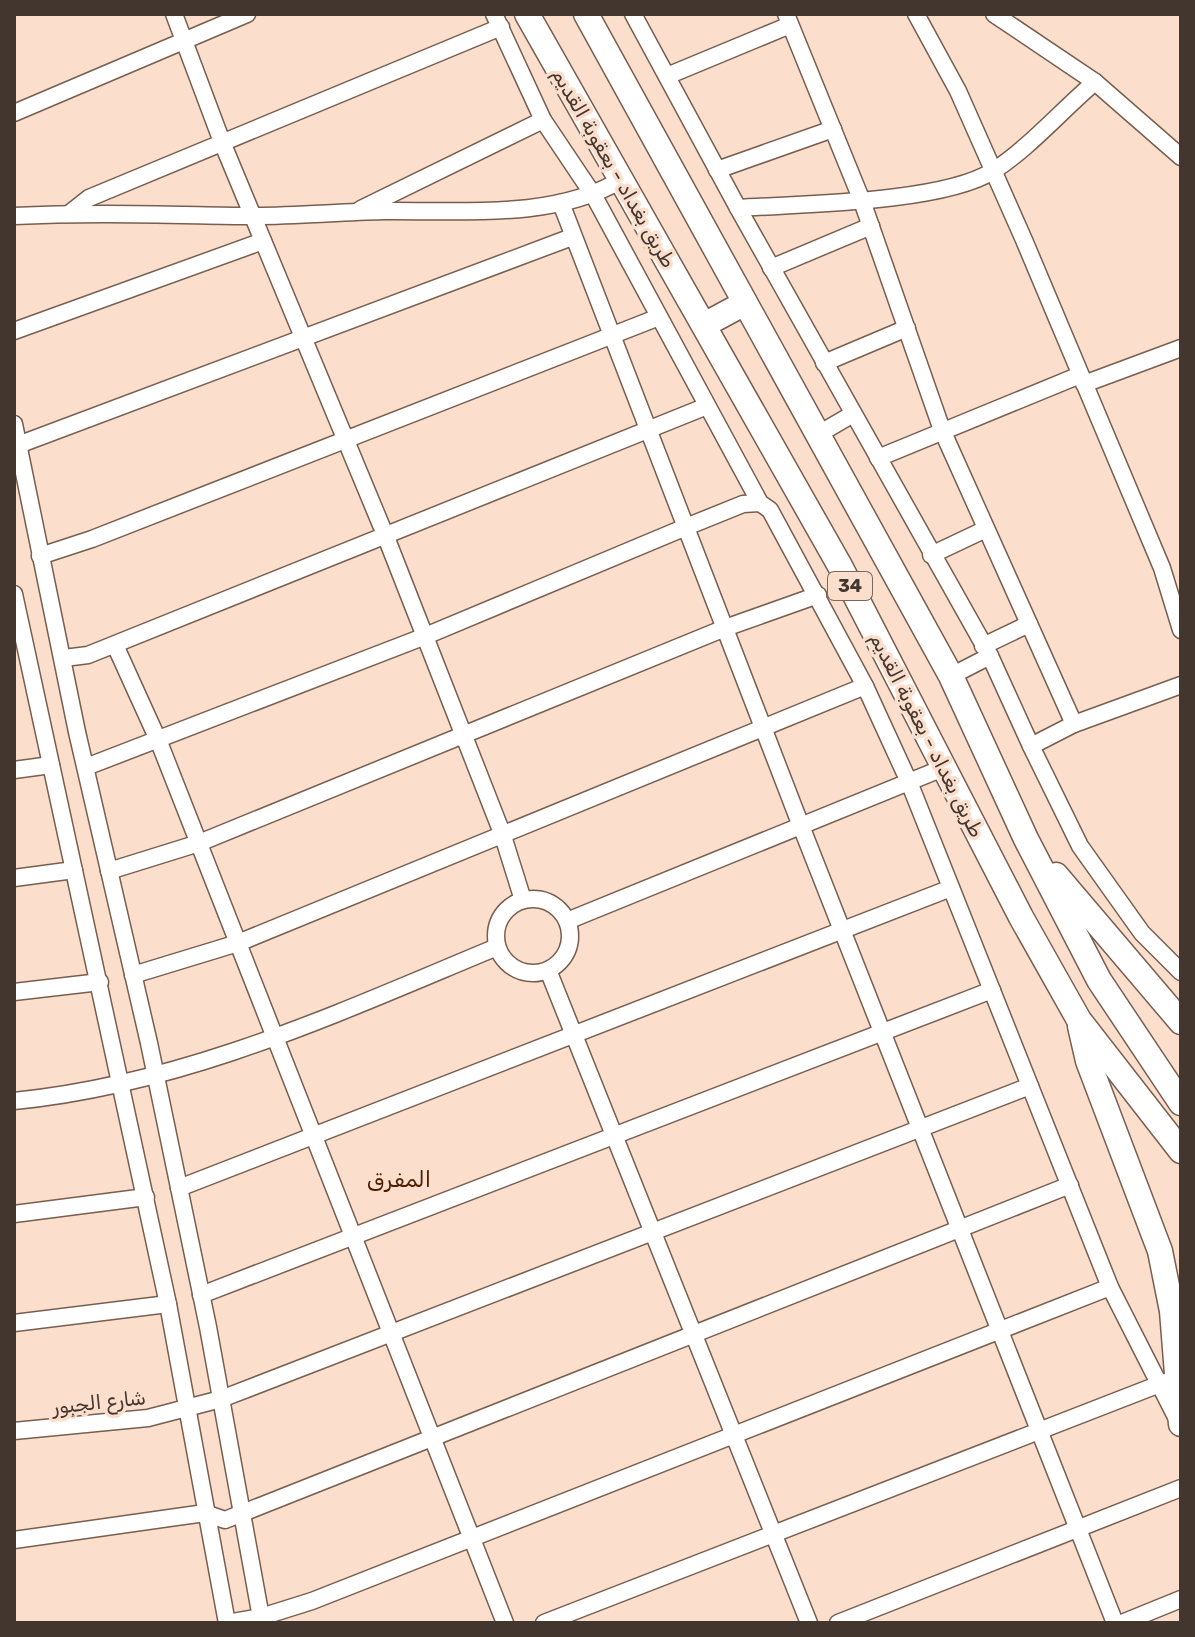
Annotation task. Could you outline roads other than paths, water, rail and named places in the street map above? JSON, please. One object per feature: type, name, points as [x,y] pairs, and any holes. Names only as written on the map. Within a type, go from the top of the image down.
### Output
[{"type":"highway","name":"طريق بغداد - بعقوبة القديم","points":[[527,14],[840,566],[943,768],[1079,1020],[1181,1151]]},
{"type":"highway","name":"طريق بغداد - بعقوبة القديم","points":[[586,14],[951,676],[1026,839],[1099,980],[1153,1066],[1181,1103]]},
{"type":"highway","points":[[704,325],[745,303]]},
{"type":"highway","points":[[1026,839],[1181,1022]]},
{"type":"highway","points":[[1079,1020],[1088,1061],[1160,1251],[1168,1380],[1181,1425]]},
{"type":"street","points":[[174,14],[222,142],[386,537],[502,833],[523,900]]},
{"type":"street","points":[[14,113],[247,14]]},
{"type":"street","points":[[633,14],[771,268],[987,651],[1080,846],[1142,933],[1181,972]]},
{"type":"street","points":[[916,14],[958,91],[993,171],[1162,568],[1181,630]]},
{"type":"street","points":[[994,14],[1095,82],[1181,157]]},
{"type":"street","points":[[70,213],[89,198],[498,20],[543,120],[594,196],[760,503],[770,510],[865,686],[909,782],[1110,1287],[1168,1380],[544,1623]]},
{"type":"street","points":[[667,76],[788,20],[862,201],[942,430],[1074,724]]},
{"type":"street","points":[[738,208],[862,201],[965,184],[993,171],[1095,82]]},
{"type":"street","points":[[356,212],[543,120]]},
{"type":"street","points":[[717,170],[833,129]]},
{"type":"street","points":[[14,216],[70,213],[254,216],[481,209],[561,203],[594,196],[621,180]]},
{"type":"street","points":[[561,203],[801,826],[1115,1623]]},
{"type":"street","points":[[771,268],[871,226]]},
{"type":"street","points":[[18,445],[572,237]]},
{"type":"street","points":[[14,331],[263,241]]},
{"type":"street","points":[[40,556],[92,539],[659,317]]},
{"type":"street","points":[[824,363],[907,328]]},
{"type":"street","points":[[878,458],[942,430],[1082,379],[1181,348]]},
{"type":"street","points":[[64,658],[88,655],[115,645],[707,406]]},
{"type":"street","points":[[817,435],[853,414]]},
{"type":"street","points":[[14,424],[40,556],[156,1077],[262,1620]]},
{"type":"street","points":[[86,767],[159,742],[423,637],[743,504],[760,503]]},
{"type":"street","points":[[931,555],[986,529]]},
{"type":"street","points":[[14,594],[21,656],[51,765],[123,1085],[168,1304],[227,1623],[262,1620],[1110,1287]]},
{"type":"street","points":[[109,871],[199,843],[725,628],[818,595]]},
{"type":"street","points":[[951,676],[1029,624]]},
{"type":"street","points":[[115,645],[159,742],[273,1040],[354,1236],[505,1623]]},
{"type":"street","points":[[1031,746],[1074,724],[1181,685]]},
{"type":"street","points":[[133,975],[238,943],[865,686]]},
{"type":"street","points":[[14,770],[51,765]]},
{"type":"street","points":[[567,921],[943,768]]},
{"type":"street","points":[[14,878],[74,870]]},
{"type":"street","points":[[179,1188],[951,888]]},
{"type":"street","points":[[533,899],[553,905],[567,921],[568,949],[548,970],[538,973],[517,970],[502,957],[497,947],[498,924],[503,913],[523,900],[533,899]]},
{"type":"street","points":[[14,1101],[123,1085],[273,1040],[497,947]]},
{"type":"street","points":[[548,970],[809,1623]]},
{"type":"street","points":[[14,992],[100,982]]},
{"type":"street","points":[[201,1295],[992,990]]},
{"type":"street","name":"شارع الجبور","points":[[14,1431],[148,1418],[221,1399],[1030,1086]]},
{"type":"street","points":[[14,1540],[205,1513],[225,1520],[1070,1185]]},
{"type":"street","points":[[14,1214],[146,1197]]},
{"type":"street","points":[[14,1323],[168,1304]]},
{"type":"street","points":[[838,1623],[1181,1488]]},
{"type":"street","points":[[1122,1623],[1181,1599]]},
{"type":"district","name":"المفرق","points":[[399,1179]]}]
